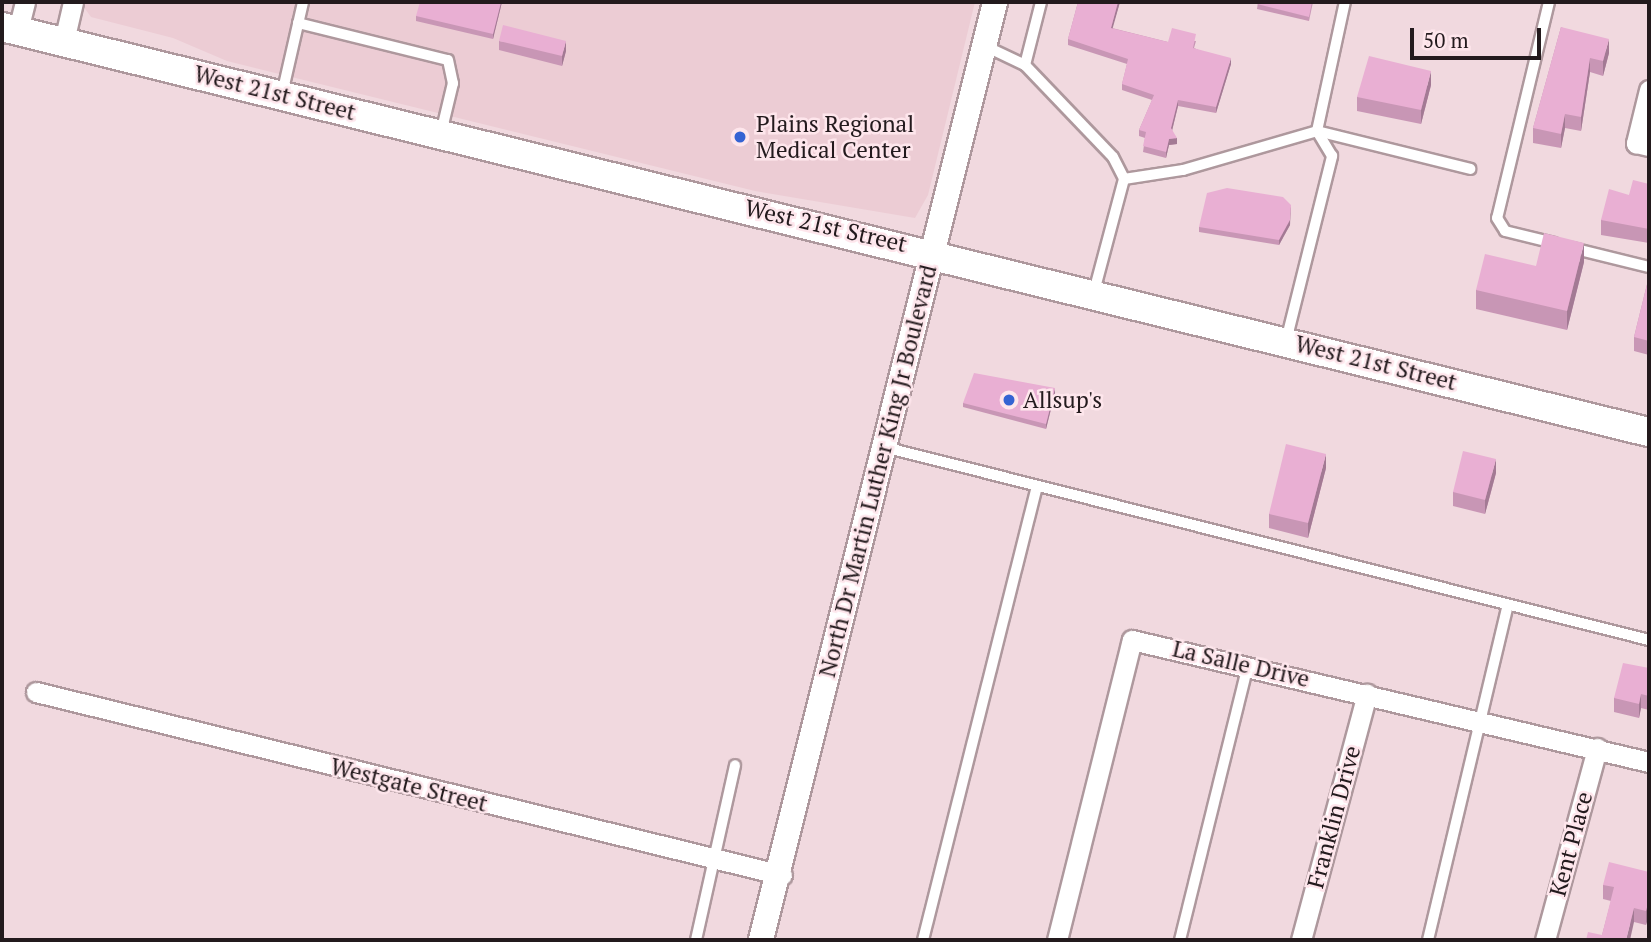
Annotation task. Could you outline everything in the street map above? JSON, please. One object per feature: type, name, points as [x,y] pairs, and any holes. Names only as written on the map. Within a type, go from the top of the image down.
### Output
[{"type":"main road","name":"West 21st Street","points":[[7,31],[64,41],[933,251],[1649,432]]},
{"type":"street","points":[[7,31],[25,2]]},
{"type":"street","points":[[64,41],[73,2]]},
{"type":"street","name":"North Dr Martin Luther King Jr Boulevard","points":[[761,940],[782,875],[883,447],[995,2]]},
{"type":"street","points":[[1649,90],[1636,143],[1649,146]]},
{"type":"street","name":"La Salle Drive","points":[[1057,940],[1132,640],[1367,694],[1481,725],[1597,748],[1649,762]]},
{"type":"street","name":"Westgate Street","points":[[36,692],[715,862],[782,875]]},
{"type":"street","name":"Franklin Drive","points":[[1301,940],[1367,694]]},
{"type":"street","name":"Kent Place","points":[[1545,940],[1597,748]]},
{"type":"lane","points":[[282,94],[303,2]]},
{"type":"lane","points":[[1025,65],[1041,2]]},
{"type":"lane","points":[[1286,341],[1332,156],[1317,131],[1345,2]]},
{"type":"lane","points":[[1549,2],[1497,218],[1505,231],[1649,267]]},
{"type":"lane","points":[[298,23],[448,60],[453,83],[441,133]]},
{"type":"lane","points":[[985,46],[1025,65],[1113,157],[1125,179],[1094,292]]},
{"type":"lane","points":[[1125,179],[1183,170],[1317,131],[1470,169]]},
{"type":"lane","points":[[883,447],[1649,640]]},
{"type":"lane","points":[[923,940],[1037,486]]},
{"type":"lane","points":[[1428,940],[1508,605]]},
{"type":"lane","points":[[1180,940],[1248,666]]},
{"type":"lane","points":[[696,940],[735,765]]},
{"type":"shaded area","name":"Plains Regional Medical Center","points":[[80,2],[975,2],[928,195],[915,218],[755,191],[227,61],[173,38],[91,17]]},
{"type":"building","points":[[420,2],[501,2],[493,34],[416,16]]},
{"type":"building","points":[[1078,2],[1118,2],[1111,28],[1168,42],[1172,28],[1196,34],[1193,48],[1231,58],[1216,107],[1178,100],[1171,128],[1177,138],[1169,139],[1166,152],[1143,146],[1146,132],[1139,130],[1154,95],[1122,84],[1128,59],[1068,39]]},
{"type":"building","points":[[1312,2],[1309,17],[1257,4]]},
{"type":"building","points":[[503,25],[566,41],[562,56],[499,41]]},
{"type":"building","points":[[1561,27],[1609,39],[1603,61],[1590,58],[1581,117],[1565,114],[1561,134],[1533,128]]},
{"type":"building","points":[[1369,56],[1431,71],[1421,110],[1357,97]]},
{"type":"building","points":[[1633,180],[1649,184],[1649,229],[1601,220],[1609,189],[1629,195]]},
{"type":"building","points":[[1227,188],[1283,197],[1291,205],[1290,220],[1279,240],[1199,227],[1207,193]]},
{"type":"building","points":[[1544,233],[1584,243],[1567,311],[1476,290],[1485,254],[1536,266]]},
{"type":"building","points":[[1649,276],[1649,341],[1634,337]]},
{"type":"building","name":"Allsup's","points":[[974,373],[1055,388],[1046,424],[963,403]]},
{"type":"building","points":[[1286,444],[1326,454],[1308,523],[1269,514]]},
{"type":"building","points":[[1463,451],[1496,459],[1485,500],[1453,492]]},
{"type":"building","points":[[1623,663],[1649,668],[1649,696],[1641,694],[1639,704],[1614,698]]},
{"type":"building","points":[[1609,862],[1649,872],[1646,911],[1634,908],[1626,940],[1586,940],[1588,932],[1602,935],[1614,887],[1603,885]]},
{"type":"place","name":"Plains Regional Medical Center","points":[[740,137]]},
{"type":"place","name":"Allsup's","points":[[1009,400]]}]
